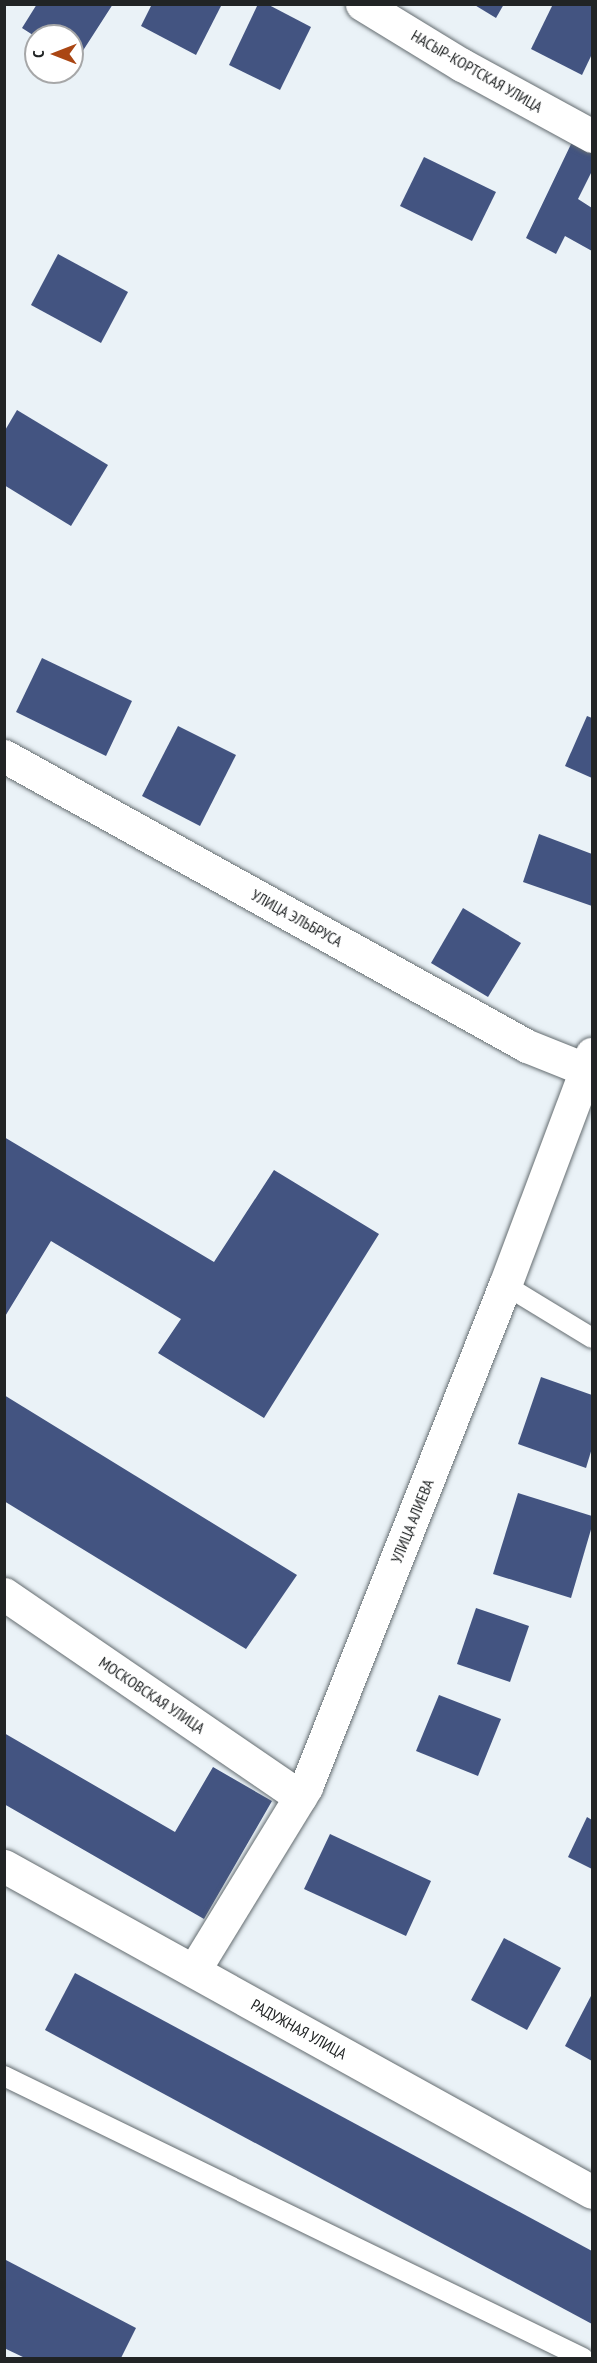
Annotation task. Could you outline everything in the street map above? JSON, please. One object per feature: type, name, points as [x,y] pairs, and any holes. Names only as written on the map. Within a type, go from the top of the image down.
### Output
[{"type":"street","name":"НАСЫР-КОРТСКАЯ УЛИЦА","points":[[362,4],[462,64],[592,136]]},
{"type":"street","name":"УЛИЦА ЭЛЬБРУСА","points":[[4,756],[527,1046],[590,1064]]},
{"type":"street","name":"УЛИЦА АЛИЕВА","points":[[194,1970],[300,1797],[505,1285],[590,1064]]},
{"type":"street","name":"МОСКОВСКАЯ УЛИЦА","points":[[4,1594],[300,1797]]},
{"type":"street","name":"РАДУЖНАЯ УЛИЦА","points":[[4,1866],[592,2192]]},
{"type":"lane","points":[[505,1285],[592,1338]]},
{"type":"lane","points":[[4,2076],[583,2358]]},
{"type":"building","points":[[37,4],[113,4],[84,49],[84,24],[24,24]]},
{"type":"building","points":[[152,4],[222,4],[196,55],[141,26]]},
{"type":"building","points":[[258,4],[267,4],[311,27],[280,90],[229,65]]},
{"type":"building","points":[[473,4],[504,4],[496,18]]},
{"type":"building","points":[[553,4],[592,4],[592,54],[582,75],[531,49]]},
{"type":"building","points":[[573,140],[592,149],[592,171],[578,199],[592,208],[592,251],[565,236],[556,254],[526,238]]},
{"type":"building","points":[[424,157],[496,192],[472,241],[400,206]]},
{"type":"building","points":[[58,254],[128,292],[101,343],[31,305]]},
{"type":"building","points":[[17,410],[108,465],[71,526],[4,485],[4,432]]},
{"type":"building","points":[[42,658],[132,701],[106,756],[16,712]]},
{"type":"building","points":[[587,716],[592,718],[592,778],[565,766]]},
{"type":"building","points":[[178,726],[236,755],[200,826],[142,796]]},
{"type":"building","points":[[539,834],[592,854],[592,906],[523,882]]},
{"type":"building","points":[[463,908],[521,943],[488,997],[431,963]]},
{"type":"building","points":[[4,1137],[214,1262],[274,1170],[379,1234],[264,1418],[158,1353],[181,1319],[51,1241],[4,1318]]},
{"type":"building","points":[[541,1377],[592,1395],[592,1448],[586,1468],[518,1444]]},
{"type":"building","points":[[4,1395],[297,1575],[246,1649],[4,1501]]},
{"type":"building","points":[[518,1493],[592,1516],[592,1526],[571,1598],[493,1574]]},
{"type":"building","points":[[476,1608],[529,1626],[510,1682],[457,1664]]},
{"type":"building","points":[[439,1695],[501,1719],[478,1776],[416,1751]]},
{"type":"building","points":[[4,1733],[175,1832],[213,1767],[272,1801],[204,1919],[4,1804]]},
{"type":"building","points":[[587,1817],[592,1820],[592,1869],[568,1857]]},
{"type":"building","points":[[330,1834],[431,1881],[406,1936],[304,1889]]},
{"type":"building","points":[[504,1938],[561,1968],[527,2030],[471,2000]]},
{"type":"building","points":[[75,1973],[592,2251],[592,2324],[45,2030]]},
{"type":"building","points":[[592,1994],[592,2061],[565,2046]]},
{"type":"building","points":[[4,2259],[136,2328],[121,2358],[25,2358],[4,2348]]}]
